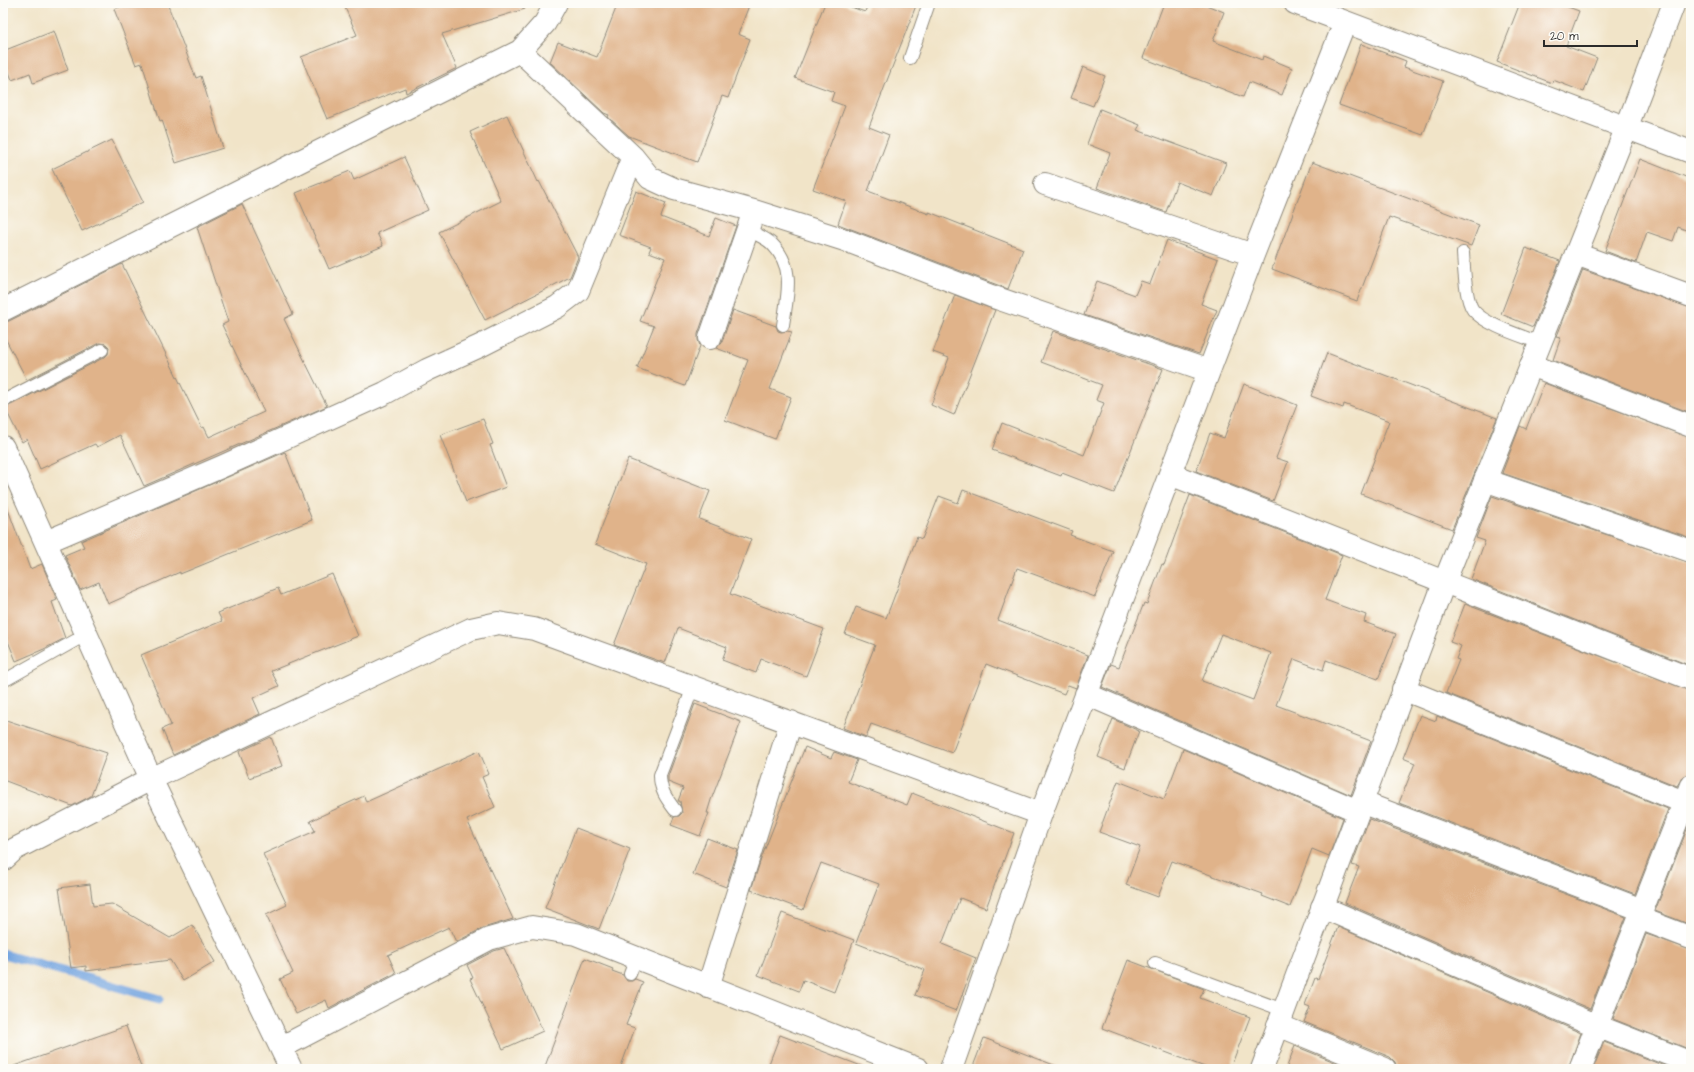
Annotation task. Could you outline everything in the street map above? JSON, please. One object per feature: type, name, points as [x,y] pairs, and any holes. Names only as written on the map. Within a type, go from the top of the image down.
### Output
[{"type":"street","points":[[3,310],[520,51],[545,23],[556,3]]},
{"type":"street","points":[[1295,3],[1626,129],[1691,152]]},
{"type":"street","points":[[1262,1069],[1403,689],[1626,129],[1674,3]]},
{"type":"street","points":[[951,1069],[1041,814],[1086,694],[1253,254],[1345,22]]},
{"type":"street","points":[[520,51],[633,158],[650,178],[751,221],[844,240],[991,296],[1209,371]]},
{"type":"street","points":[[46,542],[221,467],[385,393],[427,370],[480,346],[557,307],[578,291],[633,158]]},
{"type":"street","points":[[1045,184],[1253,254]]},
{"type":"street","points":[[710,338],[751,221]]},
{"type":"street","points":[[1576,254],[1691,296]]},
{"type":"street","points":[[1531,365],[1691,426]]},
{"type":"street","points":[[3,447],[152,779],[282,1047],[291,1069]]},
{"type":"street","points":[[1170,474],[1691,679]]},
{"type":"street","points":[[1485,480],[1691,551]]},
{"type":"street","points":[[3,860],[15,849],[152,779],[471,629],[498,623],[534,629],[1041,814]]},
{"type":"street","points":[[1403,689],[1689,797],[1580,1069]]},
{"type":"street","points":[[1086,694],[1359,806],[1641,914],[1691,938]]},
{"type":"street","points":[[708,986],[791,722]]},
{"type":"street","points":[[1322,907],[1597,1026],[1691,1063]]},
{"type":"street","points":[[282,1047],[489,939],[532,927],[576,934],[633,966],[708,986],[918,1069]]},
{"type":"street","points":[[1281,1018],[1385,1069]]},
{"type":"lane","points":[[910,58],[929,3]]},
{"type":"lane","points":[[751,221],[772,243],[783,258],[789,279],[783,325]]},
{"type":"lane","points":[[1463,253],[1466,288],[1473,310],[1490,323],[1540,342]]},
{"type":"lane","points":[[3,401],[102,350]]},
{"type":"lane","points":[[3,678],[7,679],[87,634]]},
{"type":"lane","points":[[675,810],[665,797],[660,786],[660,775],[693,687]]},
{"type":"lane","points":[[1155,963],[1281,1018]]},
{"type":"building","points":[[131,3],[167,3],[196,78],[201,76],[223,148],[176,163],[162,120],[160,121],[142,63],[136,65],[114,9]]},
{"type":"building","points":[[343,3],[524,3],[525,9],[442,34],[457,68],[406,93],[405,88],[327,119],[301,57],[357,35]]},
{"type":"building","points":[[618,3],[750,3],[738,34],[750,39],[728,98],[722,96],[697,162],[629,136],[608,117],[609,115],[604,113],[550,62],[558,42],[597,57]]},
{"type":"building","points":[[825,3],[840,3],[865,12],[868,3],[917,3],[869,127],[889,135],[868,191],[929,214],[929,212],[1023,249],[1008,289],[838,224],[846,201],[813,189],[845,106],[831,101],[834,92],[795,78]]},
{"type":"building","points":[[1164,3],[1201,3],[1224,12],[1213,41],[1262,60],[1263,56],[1292,68],[1282,95],[1249,82],[1243,97],[1143,58]]},
{"type":"building","points":[[1520,3],[1557,3],[1579,11],[1566,46],[1597,58],[1584,92],[1553,80],[1552,83],[1497,62]]},
{"type":"building","points":[[54,31],[68,70],[33,83],[30,73],[12,80],[3,56],[3,51]]},
{"type":"building","points":[[1361,44],[1406,61],[1404,67],[1443,81],[1423,135],[1339,105]]},
{"type":"building","points":[[1083,67],[1105,76],[1093,106],[1071,98]]},
{"type":"building","points":[[1100,109],[1140,125],[1137,130],[1226,163],[1213,196],[1177,182],[1166,212],[1097,188],[1110,153],[1087,144]]},
{"type":"building","points":[[507,115],[538,182],[539,181],[578,257],[570,277],[485,320],[439,232],[501,201],[470,132]]},
{"type":"building","points":[[112,140],[143,202],[82,231],[52,169]]},
{"type":"building","points":[[404,157],[428,210],[377,233],[383,246],[329,269],[296,193],[350,171],[354,180]]},
{"type":"building","points":[[1640,159],[1691,179],[1691,232],[1678,227],[1673,241],[1647,232],[1636,263],[1605,251]]},
{"type":"building","points":[[1312,162],[1479,225],[1471,246],[1389,217],[1357,301],[1272,269]]},
{"type":"building","points":[[636,191],[666,203],[661,217],[709,236],[716,218],[736,226],[698,334],[700,346],[685,386],[637,368],[654,326],[640,321],[665,258],[649,252],[651,247],[619,235]]},
{"type":"building","points":[[242,204],[293,314],[284,319],[327,406],[144,486],[120,435],[97,447],[95,444],[40,469],[27,439],[22,442],[5,408],[105,357],[108,354],[109,347],[106,344],[99,343],[27,380],[3,334],[3,322],[9,321],[122,264],[202,428],[204,427],[209,437],[264,412],[222,325],[228,322],[197,227]]},
{"type":"building","points":[[1167,240],[1218,259],[1201,304],[1217,310],[1199,354],[1084,315],[1097,281],[1135,295],[1141,281],[1150,284]]},
{"type":"building","points":[[1526,248],[1560,261],[1533,327],[1501,314]]},
{"type":"building","points":[[1583,270],[1691,308],[1691,413],[1553,360],[1561,337],[1557,336]]},
{"type":"building","points":[[955,295],[995,310],[954,415],[931,405],[949,358],[933,352]]},
{"type":"building","points":[[733,310],[776,326],[778,331],[792,332],[770,389],[791,397],[775,439],[725,420],[748,360],[716,348],[722,342]]},
{"type":"building","points":[[1053,331],[1163,369],[1114,493],[1062,473],[1061,476],[992,450],[1002,423],[1084,455],[1104,403],[1096,400],[1102,385],[1041,362]]},
{"type":"building","points":[[1327,353],[1497,418],[1452,529],[1361,494],[1389,421],[1344,404],[1343,408],[1311,396]]},
{"type":"building","points":[[1544,383],[1691,438],[1691,538],[1502,473],[1520,426],[1526,429]]},
{"type":"building","points":[[1244,384],[1297,405],[1276,458],[1288,462],[1273,501],[1196,471],[1210,433],[1224,438]]},
{"type":"building","points":[[483,419],[493,444],[490,445],[506,487],[466,502],[440,435]]},
{"type":"building","points":[[285,452],[312,520],[180,574],[180,572],[108,604],[99,582],[80,590],[65,555],[84,547],[81,541]]},
{"type":"building","points":[[628,459],[710,491],[699,519],[751,539],[730,594],[824,629],[806,676],[761,659],[756,673],[722,660],[727,647],[678,628],[665,663],[614,645],[646,564],[595,544]]},
{"type":"building","points":[[963,490],[1072,531],[1070,535],[1113,551],[1095,597],[1017,568],[998,620],[1088,655],[1076,688],[1068,685],[1064,694],[986,664],[952,753],[871,724],[866,737],[843,728],[875,645],[845,634],[856,607],[886,618],[917,537],[922,539],[939,496],[958,503]]},
{"type":"building","points":[[1190,495],[1342,555],[1325,600],[1366,615],[1364,622],[1396,634],[1378,679],[1326,660],[1323,670],[1294,659],[1276,705],[1371,741],[1351,795],[1102,687],[1111,664],[1119,667],[1144,603],[1147,604],[1162,564],[1164,565]],"holes":[[[1221,634],[1271,653],[1253,700],[1202,681]]]},
{"type":"building","points":[[1492,496],[1691,563],[1691,666],[1471,579],[1485,541],[1476,538]]},
{"type":"building","points":[[3,504],[6,504],[30,569],[42,564],[57,600],[52,602],[65,638],[16,661],[3,629]]},
{"type":"building","points":[[332,574],[358,636],[271,671],[279,686],[253,698],[260,714],[173,755],[162,729],[171,725],[141,655],[222,621],[218,613],[278,588],[281,595]]},
{"type":"building","points":[[1465,604],[1691,691],[1691,773],[1683,776],[1677,786],[1446,693],[1459,660],[1456,659],[1461,646],[1450,642]]},
{"type":"building","points":[[695,704],[741,722],[711,800],[707,813],[709,813],[700,836],[671,825],[674,817],[679,816],[682,813],[680,801],[678,801],[683,788],[668,782],[668,776]]},
{"type":"building","points":[[1420,715],[1436,721],[1437,716],[1668,809],[1635,894],[1399,803],[1415,763],[1403,758]]},
{"type":"building","points":[[3,719],[107,753],[91,796],[72,806],[3,780]]},
{"type":"building","points":[[1113,719],[1139,731],[1125,768],[1098,757]]},
{"type":"building","points":[[271,737],[282,766],[249,778],[239,752]]},
{"type":"building","points":[[805,747],[831,758],[834,752],[857,760],[848,782],[907,805],[912,793],[1014,833],[986,908],[960,898],[942,944],[976,958],[956,1011],[915,995],[925,970],[856,943],[879,884],[821,863],[803,910],[751,890],[761,859]]},
{"type":"building","points":[[1183,749],[1343,818],[1329,856],[1312,849],[1290,907],[1262,896],[1263,894],[1172,861],[1158,897],[1126,885],[1140,847],[1099,832],[1118,781],[1164,799]]},
{"type":"building","points":[[479,751],[489,774],[482,777],[495,807],[467,820],[513,919],[483,928],[456,942],[449,927],[388,955],[396,973],[329,1008],[326,1000],[296,1014],[280,979],[293,973],[266,915],[287,905],[263,854],[315,831],[310,821],[364,796],[366,802]]},
{"type":"building","points":[[1369,819],[1626,917],[1590,1009],[1345,903],[1359,867],[1352,865]]},
{"type":"building","points":[[1691,819],[1691,925],[1655,911]]},
{"type":"building","points":[[576,828],[630,849],[599,929],[545,908]]},
{"type":"building","points":[[707,838],[738,850],[726,887],[693,874]]},
{"type":"building","points":[[90,884],[93,906],[112,904],[170,938],[192,925],[215,962],[183,981],[170,960],[86,971],[86,966],[71,968],[59,888]]},
{"type":"building","points":[[782,913],[854,940],[834,992],[803,980],[799,991],[758,975]]},
{"type":"building","points":[[1338,927],[1581,1033],[1568,1069],[1397,1069],[1395,1062],[1390,1057],[1304,1022],[1310,1007],[1305,1005],[1315,978],[1318,979]]},
{"type":"building","points":[[1646,934],[1691,950],[1691,1050],[1613,1019]]},
{"type":"building","points":[[504,948],[543,1031],[503,1049],[470,979],[473,978],[467,965],[494,951]]},
{"type":"building","points":[[585,958],[613,969],[612,971],[623,975],[627,981],[632,981],[635,979],[643,982],[626,1025],[635,1028],[620,1069],[544,1069]]},
{"type":"building","points":[[1128,960],[1204,989],[1200,998],[1250,1017],[1230,1069],[1210,1069],[1102,1028]]},
{"type":"building","points":[[126,1026],[142,1069],[14,1069],[14,1066]]},
{"type":"building","points":[[780,1035],[864,1067],[864,1069],[767,1069]]},
{"type":"building","points":[[984,1038],[1059,1067],[1059,1069],[972,1069]]},
{"type":"building","points":[[1604,1042],[1672,1069],[1593,1069]]},
{"type":"building","points":[[1295,1046],[1352,1069],[1286,1069]]},
{"type":"waterway","points":[[3,954],[159,999]]}]
